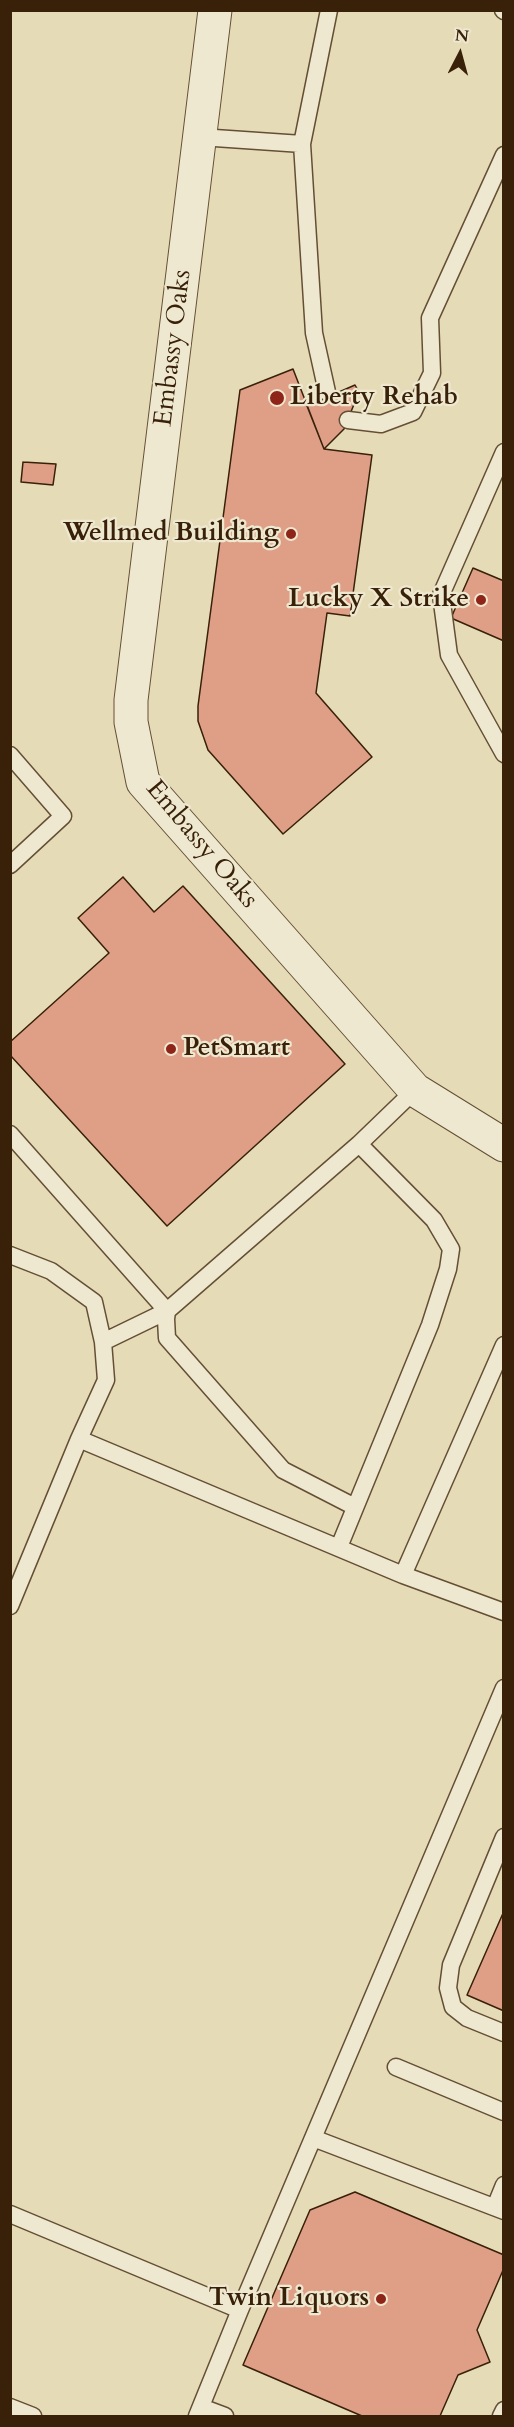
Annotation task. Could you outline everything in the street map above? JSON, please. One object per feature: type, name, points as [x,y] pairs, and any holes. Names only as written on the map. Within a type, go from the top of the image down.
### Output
[{"type":"street","name":"Embassy Oaks","points":[[215,10],[131,700],[131,722],[143,782],[415,1090],[504,1145]]},
{"type":"lane","points":[[327,392],[314,333],[302,144],[329,10]]},
{"type":"lane","points":[[200,137],[302,144]]},
{"type":"lane","points":[[348,420],[381,424],[413,412],[432,372],[430,318],[504,155]]},
{"type":"lane","points":[[504,452],[441,595],[449,655],[504,754]]},
{"type":"lane","points":[[10,754],[63,816],[10,865]]},
{"type":"lane","points":[[103,1342],[168,1311],[359,1144],[415,1090]]},
{"type":"lane","points":[[10,1134],[168,1311],[166,1338],[284,1470],[355,1507]]},
{"type":"lane","points":[[339,1546],[430,1325],[448,1269],[451,1249],[434,1220],[359,1144]]},
{"type":"lane","points":[[10,1254],[51,1271],[94,1302],[103,1342],[106,1380],[10,1606]]},
{"type":"lane","points":[[403,1575],[502,1355]]},
{"type":"lane","points":[[79,1439],[339,1546],[403,1575],[504,1612]]},
{"type":"lane","points":[[225,2416],[199,2412],[313,2138],[497,1726],[504,1688]]},
{"type":"lane","points":[[504,1837],[452,1965],[448,1988],[453,2007],[467,2018],[504,2033]]},
{"type":"lane","points":[[396,2067],[504,2112]]},
{"type":"lane","points":[[313,2138],[499,2209],[504,2185]]},
{"type":"lane","points":[[10,2214],[240,2310]]},
{"type":"lane","points":[[10,2407],[33,2416]]},
{"type":"lane","points":[[501,2416],[504,2410]]},
{"type":"building","name":"Wellmed Building","points":[[293,369],[324,449],[372,455],[350,616],[327,613],[316,693],[372,757],[283,834],[208,750],[198,721],[198,706],[240,390]]},
{"type":"building","points":[[355,385],[359,392],[344,429],[324,449],[307,406]]},
{"type":"building","points":[[23,462],[56,464],[53,485],[21,482]]},
{"type":"building","name":"Lucky X Strike","points":[[473,568],[504,581],[504,641],[451,618]]},
{"type":"building","name":"PetSmart","points":[[123,877],[154,912],[183,886],[345,1064],[167,1226],[10,1055],[10,1042],[109,953],[78,918]]},
{"type":"building","points":[[504,1911],[504,2011],[467,1995]]},
{"type":"building","name":"Twin Liquors","points":[[355,2192],[504,2255],[504,2268],[477,2330],[490,2362],[458,2375],[440,2416],[362,2416],[243,2365],[310,2210]]},
{"type":"place","name":"Liberty Rehab","points":[[277,398]]},
{"type":"place","name":"Wellmed Building","points":[[291,534]]},
{"type":"place","name":"Lucky X Strike","points":[[481,600]]},
{"type":"place","name":"PetSmart","points":[[171,1049]]},
{"type":"place","name":"Twin Liquors","points":[[381,2299]]}]
